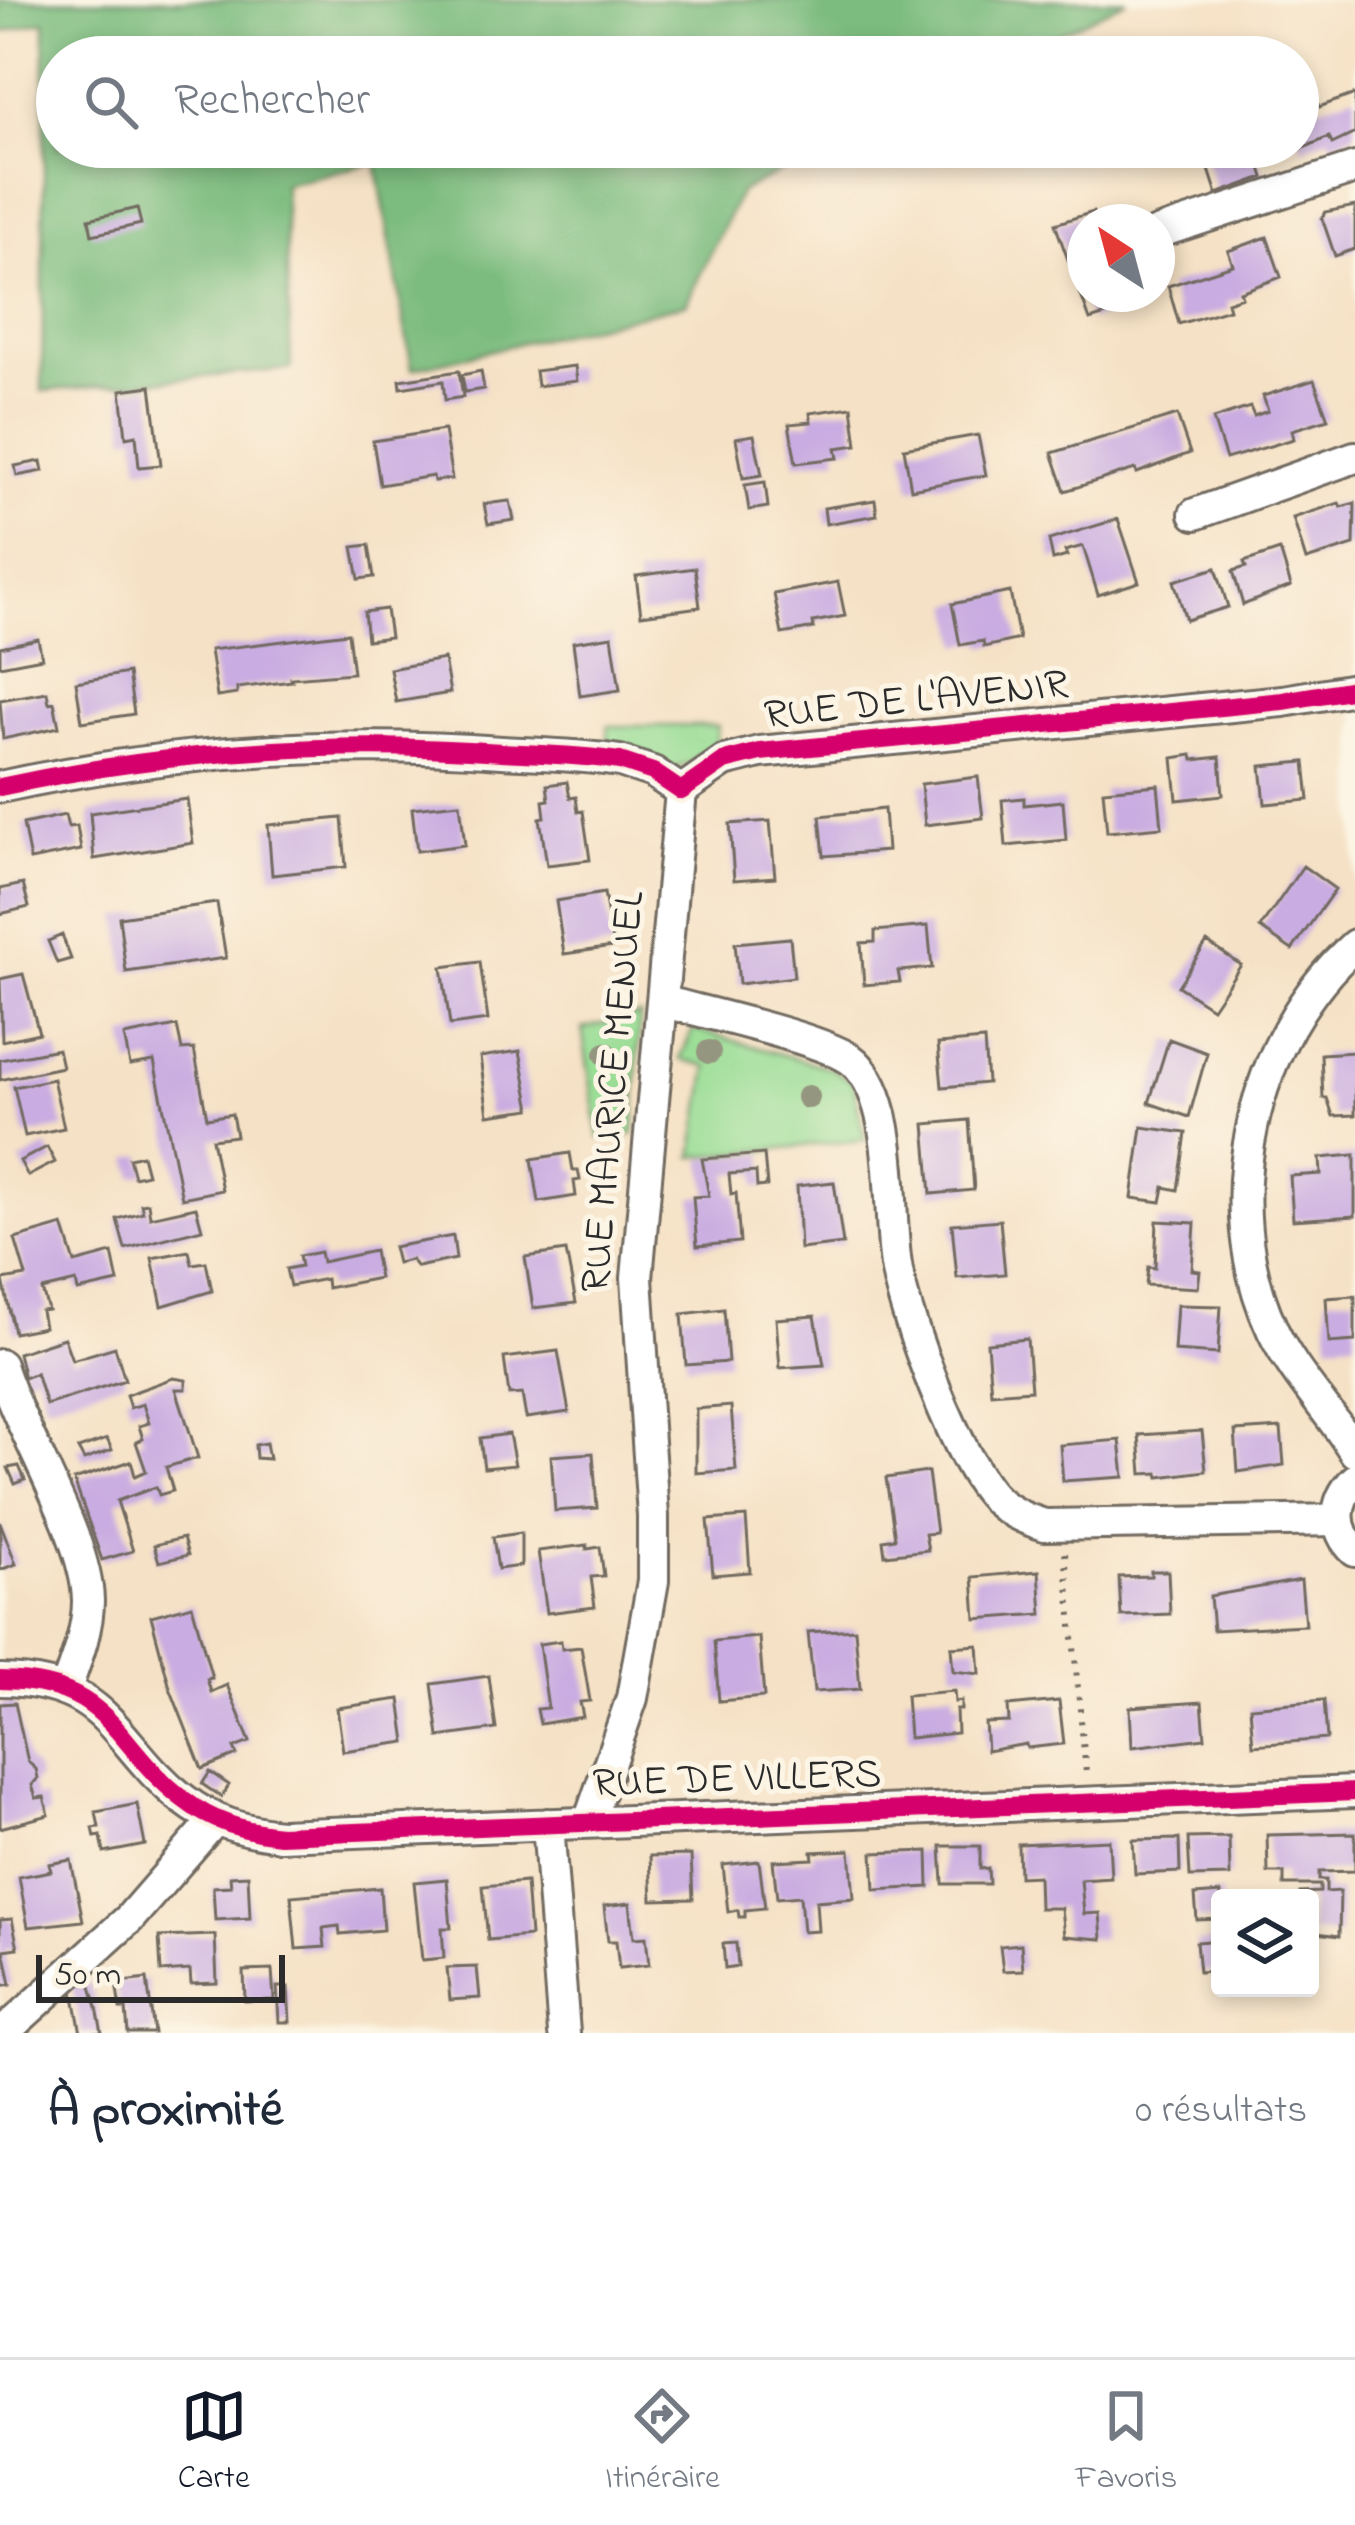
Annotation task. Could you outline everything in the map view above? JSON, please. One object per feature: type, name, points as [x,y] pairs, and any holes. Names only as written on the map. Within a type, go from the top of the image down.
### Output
[{"type":"street","points":[[1175,226],[1355,168]]},
{"type":"street","points":[[1196,514],[1355,457]]},
{"type":"street","name":"RUE DE L'AVENIR","points":[[681,791],[724,761],[760,752],[1267,703],[1355,689]]},
{"type":"street","points":[[0,787],[74,772],[236,752],[402,746],[620,761],[653,772],[681,791]]},
{"type":"street","name":"RUE MAURICE MENUEL","points":[[589,1822],[632,1698],[653,1581],[637,1278],[681,791]]},
{"type":"street","points":[[1355,945],[1312,993],[1272,1062],[1256,1110],[1245,1186],[1251,1263],[1270,1326],[1355,1452]]},
{"type":"street","points":[[662,1001],[838,1051],[861,1071],[882,1119],[903,1294],[926,1364],[956,1432],[997,1501],[1027,1520],[1068,1526],[1338,1520]]},
{"type":"street","points":[[0,1365],[82,1568],[88,1602],[65,1691],[0,1680]]},
{"type":"street","points":[[1355,1480],[1341,1499],[1338,1520],[1355,1551]]},
{"type":"street","name":"RUE DE VILLERS","points":[[65,1691],[102,1713],[179,1796],[215,1820],[280,1835],[1355,1792]]},
{"type":"street","points":[[3,2033],[129,1919],[215,1820]]},
{"type":"street","points":[[548,1824],[564,2033]]},
{"type":"path","points":[[1068,1526],[1064,1545],[1088,1800]]},
{"type":"green space","points":[[0,0],[1127,0],[1054,36],[45,36],[45,21],[0,33]]},
{"type":"green space","points":[[44,168],[351,168],[284,184],[291,369],[42,391]]},
{"type":"green space","points":[[377,168],[789,168],[740,192],[686,304],[412,369]]},
{"type":"green space","points":[[608,726],[718,726],[716,743],[690,763],[670,770],[608,741]]},
{"type":"green space","points":[[640,1015],[634,1134],[599,1138],[582,1029]]},
{"type":"green space","points":[[693,1029],[830,1068],[853,1082],[865,1140],[693,1157],[708,1066],[680,1059]]},
{"type":"building","points":[[1355,94],[1355,133],[1332,144],[1329,137],[1319,141],[1319,107]]},
{"type":"building","points":[[1209,168],[1261,168],[1264,177],[1217,194]]},
{"type":"building","points":[[1355,206],[1355,249],[1335,256],[1322,218],[1325,212]]},
{"type":"building","points":[[137,208],[141,224],[92,235],[89,219]]},
{"type":"building","points":[[1067,220],[1067,257],[1055,224]]},
{"type":"building","points":[[1267,237],[1281,277],[1240,292],[1242,297],[1227,302],[1229,309],[1179,324],[1175,284],[1233,265],[1228,251]]},
{"type":"building","points":[[1087,312],[1115,312],[1090,320]]},
{"type":"building","points":[[575,366],[577,381],[537,386],[535,371]]},
{"type":"building","points":[[459,371],[463,397],[445,400],[443,381],[401,388],[400,380]]},
{"type":"building","points":[[481,371],[484,389],[465,392],[462,375]]},
{"type":"building","points":[[1314,380],[1328,419],[1292,430],[1294,439],[1226,459],[1213,419],[1250,407],[1254,416],[1268,411],[1263,396]]},
{"type":"building","points":[[151,386],[161,465],[139,467],[136,435],[126,437],[121,390]]},
{"type":"building","points":[[852,407],[857,445],[836,448],[838,458],[796,463],[789,424],[811,422],[810,413]]},
{"type":"building","points":[[1177,415],[1190,453],[1137,473],[1135,469],[1065,491],[1052,453]]},
{"type":"building","points":[[444,430],[452,479],[434,481],[433,476],[380,485],[373,441]]},
{"type":"building","points":[[754,435],[762,475],[743,478],[736,438]]},
{"type":"building","points":[[978,435],[986,475],[911,489],[904,448]]},
{"type":"building","points":[[41,461],[43,471],[17,476],[15,466]]},
{"type":"building","points":[[765,482],[768,507],[749,510],[745,485]]},
{"type":"building","points":[[875,500],[877,515],[826,524],[824,508]]},
{"type":"building","points":[[510,501],[514,520],[488,524],[484,504]]},
{"type":"building","points":[[1339,503],[1341,507],[1355,503],[1354,545],[1306,560],[1293,518]]},
{"type":"building","points":[[1118,519],[1139,582],[1098,595],[1083,546],[1053,560],[1049,540]]},
{"type":"building","points":[[369,545],[374,577],[359,579],[353,547]]},
{"type":"building","points":[[1280,550],[1291,586],[1243,605],[1233,571],[1246,567],[1244,562]]},
{"type":"building","points":[[695,568],[700,607],[641,615],[636,576]]},
{"type":"building","points":[[1216,568],[1228,607],[1186,620],[1174,581]]},
{"type":"building","points":[[838,582],[845,616],[782,634],[774,594]]},
{"type":"building","points":[[1010,592],[1019,639],[984,647],[983,641],[960,645],[952,604]]},
{"type":"building","points":[[386,609],[390,637],[367,640],[364,612]]},
{"type":"building","points":[[348,633],[353,673],[291,678],[237,688],[237,694],[217,697],[210,650]]},
{"type":"building","points":[[612,636],[620,690],[580,696],[573,642]]},
{"type":"building","points":[[38,639],[42,658],[0,666],[0,647]]},
{"type":"building","points":[[444,659],[450,693],[396,702],[390,669]]},
{"type":"building","points":[[128,673],[134,714],[82,722],[76,682]]},
{"type":"building","points":[[47,692],[59,727],[3,739],[0,700]]},
{"type":"building","points":[[1192,755],[1193,760],[1220,757],[1223,795],[1177,800],[1173,758]]},
{"type":"building","points":[[1305,762],[1309,800],[1265,804],[1261,766]]},
{"type":"building","points":[[978,777],[983,818],[925,825],[921,784]]},
{"type":"building","points":[[567,782],[570,798],[576,797],[578,812],[583,811],[590,860],[547,865],[540,818],[545,817],[543,801],[549,800],[547,785]]},
{"type":"building","points":[[1158,785],[1162,827],[1107,832],[1103,790]]},
{"type":"building","points":[[1024,798],[1024,805],[1063,801],[1066,840],[1006,846],[1002,800]]},
{"type":"building","points":[[187,799],[193,843],[94,859],[90,813]]},
{"type":"building","points":[[460,803],[465,845],[417,851],[412,808]]},
{"type":"building","points":[[884,809],[887,851],[824,856],[820,816]]},
{"type":"building","points":[[65,815],[68,827],[77,826],[81,850],[30,860],[23,824]]},
{"type":"building","points":[[342,818],[346,867],[272,875],[268,825]]},
{"type":"building","points":[[770,821],[775,877],[734,880],[730,824]]},
{"type":"building","points":[[1303,866],[1335,889],[1292,950],[1260,928]]},
{"type":"building","points":[[23,884],[29,907],[0,914],[0,889]]},
{"type":"building","points":[[604,893],[613,947],[564,954],[556,901]]},
{"type":"building","points":[[217,903],[226,958],[126,972],[119,917]]},
{"type":"building","points":[[928,926],[932,968],[898,971],[900,982],[864,985],[861,943],[875,942],[875,931]]},
{"type":"building","points":[[62,935],[71,959],[57,963],[48,941]]},
{"type":"building","points":[[790,938],[794,977],[739,984],[735,943]]},
{"type":"building","points":[[1207,942],[1241,965],[1212,1008],[1178,986]]},
{"type":"building","points":[[480,962],[488,1020],[450,1025],[442,967]]},
{"type":"building","points":[[23,974],[39,1033],[2,1041],[0,979]]},
{"type":"building","points":[[177,1026],[182,1050],[194,1049],[207,1118],[232,1114],[236,1136],[212,1139],[222,1190],[182,1198],[154,1061],[130,1065],[124,1036]]},
{"type":"building","points":[[1169,1039],[1207,1053],[1189,1117],[1149,1103]]},
{"type":"building","points":[[984,1040],[987,1083],[942,1087],[938,1044]]},
{"type":"building","points":[[58,1049],[62,1067],[0,1080],[0,1060]]},
{"type":"building","points":[[520,1051],[531,1109],[488,1115],[480,1057]]},
{"type":"building","points":[[1355,1052],[1355,1115],[1333,1116],[1323,1098],[1321,1054]]},
{"type":"building","points":[[53,1079],[64,1128],[25,1136],[14,1087]]},
{"type":"building","points":[[969,1120],[974,1190],[931,1194],[925,1124]]},
{"type":"building","points":[[1142,1127],[1186,1133],[1178,1190],[1164,1187],[1161,1202],[1132,1198]]},
{"type":"building","points":[[47,1147],[55,1162],[28,1176],[20,1161]]},
{"type":"building","points":[[570,1153],[580,1180],[574,1181],[576,1196],[539,1202],[532,1159]]},
{"type":"building","points":[[764,1154],[767,1186],[757,1187],[756,1172],[729,1174],[731,1194],[736,1193],[740,1242],[697,1246],[693,1197],[709,1196],[702,1159]]},
{"type":"building","points":[[142,1155],[147,1174],[134,1177],[129,1158]]},
{"type":"building","points":[[1355,1155],[1355,1216],[1293,1220],[1290,1176],[1321,1174],[1320,1158]]},
{"type":"building","points":[[834,1182],[843,1244],[800,1249],[797,1186]]},
{"type":"building","points":[[148,1203],[150,1217],[196,1207],[202,1229],[125,1249],[117,1219],[143,1212],[141,1204]]},
{"type":"building","points":[[1000,1220],[1005,1274],[957,1278],[952,1224]]},
{"type":"building","points":[[1157,1221],[1195,1223],[1192,1270],[1200,1271],[1198,1288],[1146,1285],[1148,1267],[1155,1268]]},
{"type":"building","points":[[63,1225],[75,1263],[112,1253],[118,1282],[78,1291],[76,1282],[42,1290],[48,1310],[41,1311],[44,1327],[14,1333],[3,1280],[26,1276],[15,1239]]},
{"type":"building","points":[[453,1236],[456,1259],[417,1267],[411,1260],[397,1263],[393,1247]]},
{"type":"building","points":[[189,1251],[192,1264],[206,1262],[212,1291],[162,1306],[152,1258]]},
{"type":"building","points":[[374,1251],[379,1278],[327,1288],[326,1279],[290,1286],[286,1269],[301,1266],[299,1256],[320,1252],[322,1262]]},
{"type":"building","points":[[566,1251],[576,1303],[533,1308],[525,1257]]},
{"type":"building","points":[[1355,1296],[1355,1341],[1329,1343],[1326,1298]]},
{"type":"building","points":[[1177,1305],[1221,1306],[1218,1354],[1174,1351]]},
{"type":"building","points":[[724,1309],[728,1362],[686,1365],[682,1314]]},
{"type":"building","points":[[815,1316],[824,1365],[780,1368],[776,1319]]},
{"type":"building","points":[[64,1338],[72,1360],[115,1347],[125,1380],[46,1405],[36,1373],[24,1378],[18,1353]]},
{"type":"building","points":[[1027,1339],[1031,1390],[991,1393],[987,1343]]},
{"type":"building","points":[[558,1351],[569,1412],[526,1418],[522,1394],[509,1395],[504,1358]]},
{"type":"building","points":[[173,1378],[186,1380],[186,1389],[176,1389],[198,1458],[166,1467],[173,1491],[159,1495],[156,1487],[117,1501],[133,1551],[102,1560],[74,1480],[131,1461],[135,1476],[146,1471],[136,1442],[143,1439],[139,1426],[149,1423],[143,1404],[130,1408],[126,1395]]},
{"type":"building","points":[[731,1406],[736,1470],[696,1473],[696,1409]]},
{"type":"building","points":[[1281,1428],[1284,1465],[1238,1472],[1235,1431]]},
{"type":"building","points":[[1202,1431],[1206,1471],[1159,1477],[1158,1473],[1142,1474],[1139,1435]]},
{"type":"building","points":[[509,1434],[515,1465],[484,1468],[480,1438]]},
{"type":"building","points":[[107,1439],[112,1450],[84,1460],[78,1449]]},
{"type":"building","points":[[1120,1440],[1124,1477],[1063,1481],[1060,1445]]},
{"type":"building","points":[[266,1443],[269,1459],[256,1458],[255,1445]]},
{"type":"building","points":[[593,1453],[597,1508],[555,1511],[551,1456]]},
{"type":"building","points":[[19,1466],[25,1480],[15,1484],[8,1468]]},
{"type":"building","points":[[928,1472],[936,1533],[925,1534],[928,1550],[885,1555],[883,1540],[895,1538],[886,1478]]},
{"type":"building","points":[[746,1517],[750,1572],[713,1575],[708,1520]]},
{"type":"building","points":[[0,1522],[16,1564],[0,1570]]},
{"type":"building","points":[[521,1533],[521,1566],[498,1569],[493,1537]]},
{"type":"building","points":[[183,1538],[188,1555],[159,1562],[154,1545]]},
{"type":"building","points":[[587,1545],[587,1549],[600,1547],[604,1576],[591,1577],[595,1607],[547,1613],[538,1551]]},
{"type":"building","points":[[1039,1571],[1042,1614],[976,1619],[973,1577]]},
{"type":"building","points":[[1151,1571],[1168,1571],[1170,1614],[1121,1616],[1119,1577],[1151,1576]]},
{"type":"building","points":[[1301,1580],[1305,1625],[1213,1630],[1210,1596]]},
{"type":"building","points":[[192,1605],[212,1678],[207,1679],[211,1692],[227,1685],[250,1742],[234,1748],[237,1755],[202,1769],[170,1688],[151,1616]]},
{"type":"building","points":[[855,1629],[860,1689],[814,1692],[808,1632]]},
{"type":"building","points":[[759,1637],[764,1697],[719,1701],[714,1641]]},
{"type":"building","points":[[561,1641],[562,1649],[581,1647],[590,1701],[580,1702],[583,1717],[540,1724],[537,1709],[548,1708],[539,1644]]},
{"type":"building","points":[[978,1645],[980,1674],[953,1671],[951,1647]]},
{"type":"building","points":[[489,1676],[496,1729],[439,1737],[432,1684]]},
{"type":"building","points":[[954,1691],[955,1702],[961,1701],[961,1710],[956,1710],[957,1733],[909,1738],[906,1695]]},
{"type":"building","points":[[400,1699],[406,1742],[343,1751],[337,1708]]},
{"type":"building","points":[[1324,1700],[1327,1739],[1253,1745],[1250,1707]]},
{"type":"building","points":[[1059,1701],[1064,1744],[987,1751],[985,1723],[1009,1722],[1008,1706]]},
{"type":"building","points":[[1202,1702],[1205,1738],[1132,1747],[1130,1707]]},
{"type":"building","points":[[15,1703],[28,1762],[38,1778],[32,1785],[36,1798],[44,1797],[49,1815],[0,1828],[0,1704]]},
{"type":"building","points":[[210,1772],[229,1785],[221,1797],[202,1784]]},
{"type":"building","points":[[137,1804],[145,1845],[104,1853],[101,1836],[95,1837],[93,1828],[99,1827],[96,1812]]},
{"type":"building","points":[[1355,1833],[1355,1871],[1319,1872],[1319,1880],[1326,1880],[1326,1892],[1340,1891],[1339,1936],[1319,1933],[1320,1885],[1284,1885],[1284,1873],[1268,1873],[1267,1835]]},
{"type":"building","points":[[1229,1837],[1230,1876],[1190,1877],[1188,1838]]},
{"type":"building","points":[[1179,1839],[1180,1872],[1135,1874],[1133,1840]]},
{"type":"building","points":[[1109,1840],[1111,1878],[1081,1880],[1084,1914],[1100,1913],[1102,1939],[1064,1936],[1061,1908],[1039,1908],[1038,1876],[1019,1877],[1018,1844]]},
{"type":"building","points":[[941,1846],[980,1846],[980,1869],[988,1868],[989,1884],[943,1884]]},
{"type":"building","points":[[850,1850],[854,1898],[816,1901],[818,1931],[803,1932],[800,1896],[777,1898],[773,1861],[813,1859],[812,1852]]},
{"type":"building","points":[[928,1851],[929,1887],[875,1890],[873,1853]]},
{"type":"building","points":[[691,1855],[693,1899],[652,1900],[650,1856]]},
{"type":"building","points":[[71,1860],[83,1921],[28,1927],[19,1877],[51,1871],[49,1864]]},
{"type":"building","points":[[759,1861],[765,1908],[745,1910],[745,1917],[739,1917],[738,1910],[728,1912],[723,1865]]},
{"type":"building","points":[[248,1875],[250,1918],[215,1920],[213,1887],[231,1886],[230,1876]]},
{"type":"building","points":[[447,1879],[451,1928],[442,1928],[444,1958],[422,1960],[414,1882]]},
{"type":"building","points":[[526,1882],[530,1936],[488,1940],[483,1886]]},
{"type":"building","points":[[380,1888],[383,1930],[340,1934],[339,1926],[323,1928],[325,1947],[296,1949],[291,1896]]},
{"type":"building","points":[[1211,1894],[1211,1919],[1197,1920],[1195,1895]]},
{"type":"building","points":[[630,1903],[634,1938],[646,1937],[649,1965],[619,1968],[616,1941],[608,1941],[604,1906]]},
{"type":"building","points":[[12,1919],[18,1948],[4,1950],[11,1984],[0,1986],[0,1920]]},
{"type":"building","points":[[215,1935],[217,1983],[191,1984],[190,1970],[161,1972],[159,1937]]},
{"type":"building","points":[[1211,1941],[1211,1971],[1199,1972],[1196,1942]]},
{"type":"building","points":[[736,1943],[738,1966],[725,1968],[723,1944]]},
{"type":"building","points":[[1021,1944],[1023,1970],[1003,1971],[1000,1946]]},
{"type":"building","points":[[477,1967],[480,1998],[450,2000],[447,1968]]},
{"type":"building","points":[[272,1970],[274,2000],[245,2001],[244,1971]]},
{"type":"building","points":[[147,1979],[154,2033],[128,2033],[126,2009],[120,2009],[116,1983]]},
{"type":"building","points":[[90,1983],[102,2033],[81,2033],[72,1986]]},
{"type":"building","points":[[277,1987],[288,1987],[290,2022],[279,2022]]},
{"type":"cycle path","points":[[0,787],[187,757],[376,747],[620,761],[653,772],[681,791],[724,761],[760,752],[1283,701],[1355,689]]},
{"type":"cycle path","points":[[0,1680],[66,1691],[107,1719],[159,1778],[194,1807],[229,1824],[280,1835],[1355,1792]]}]
